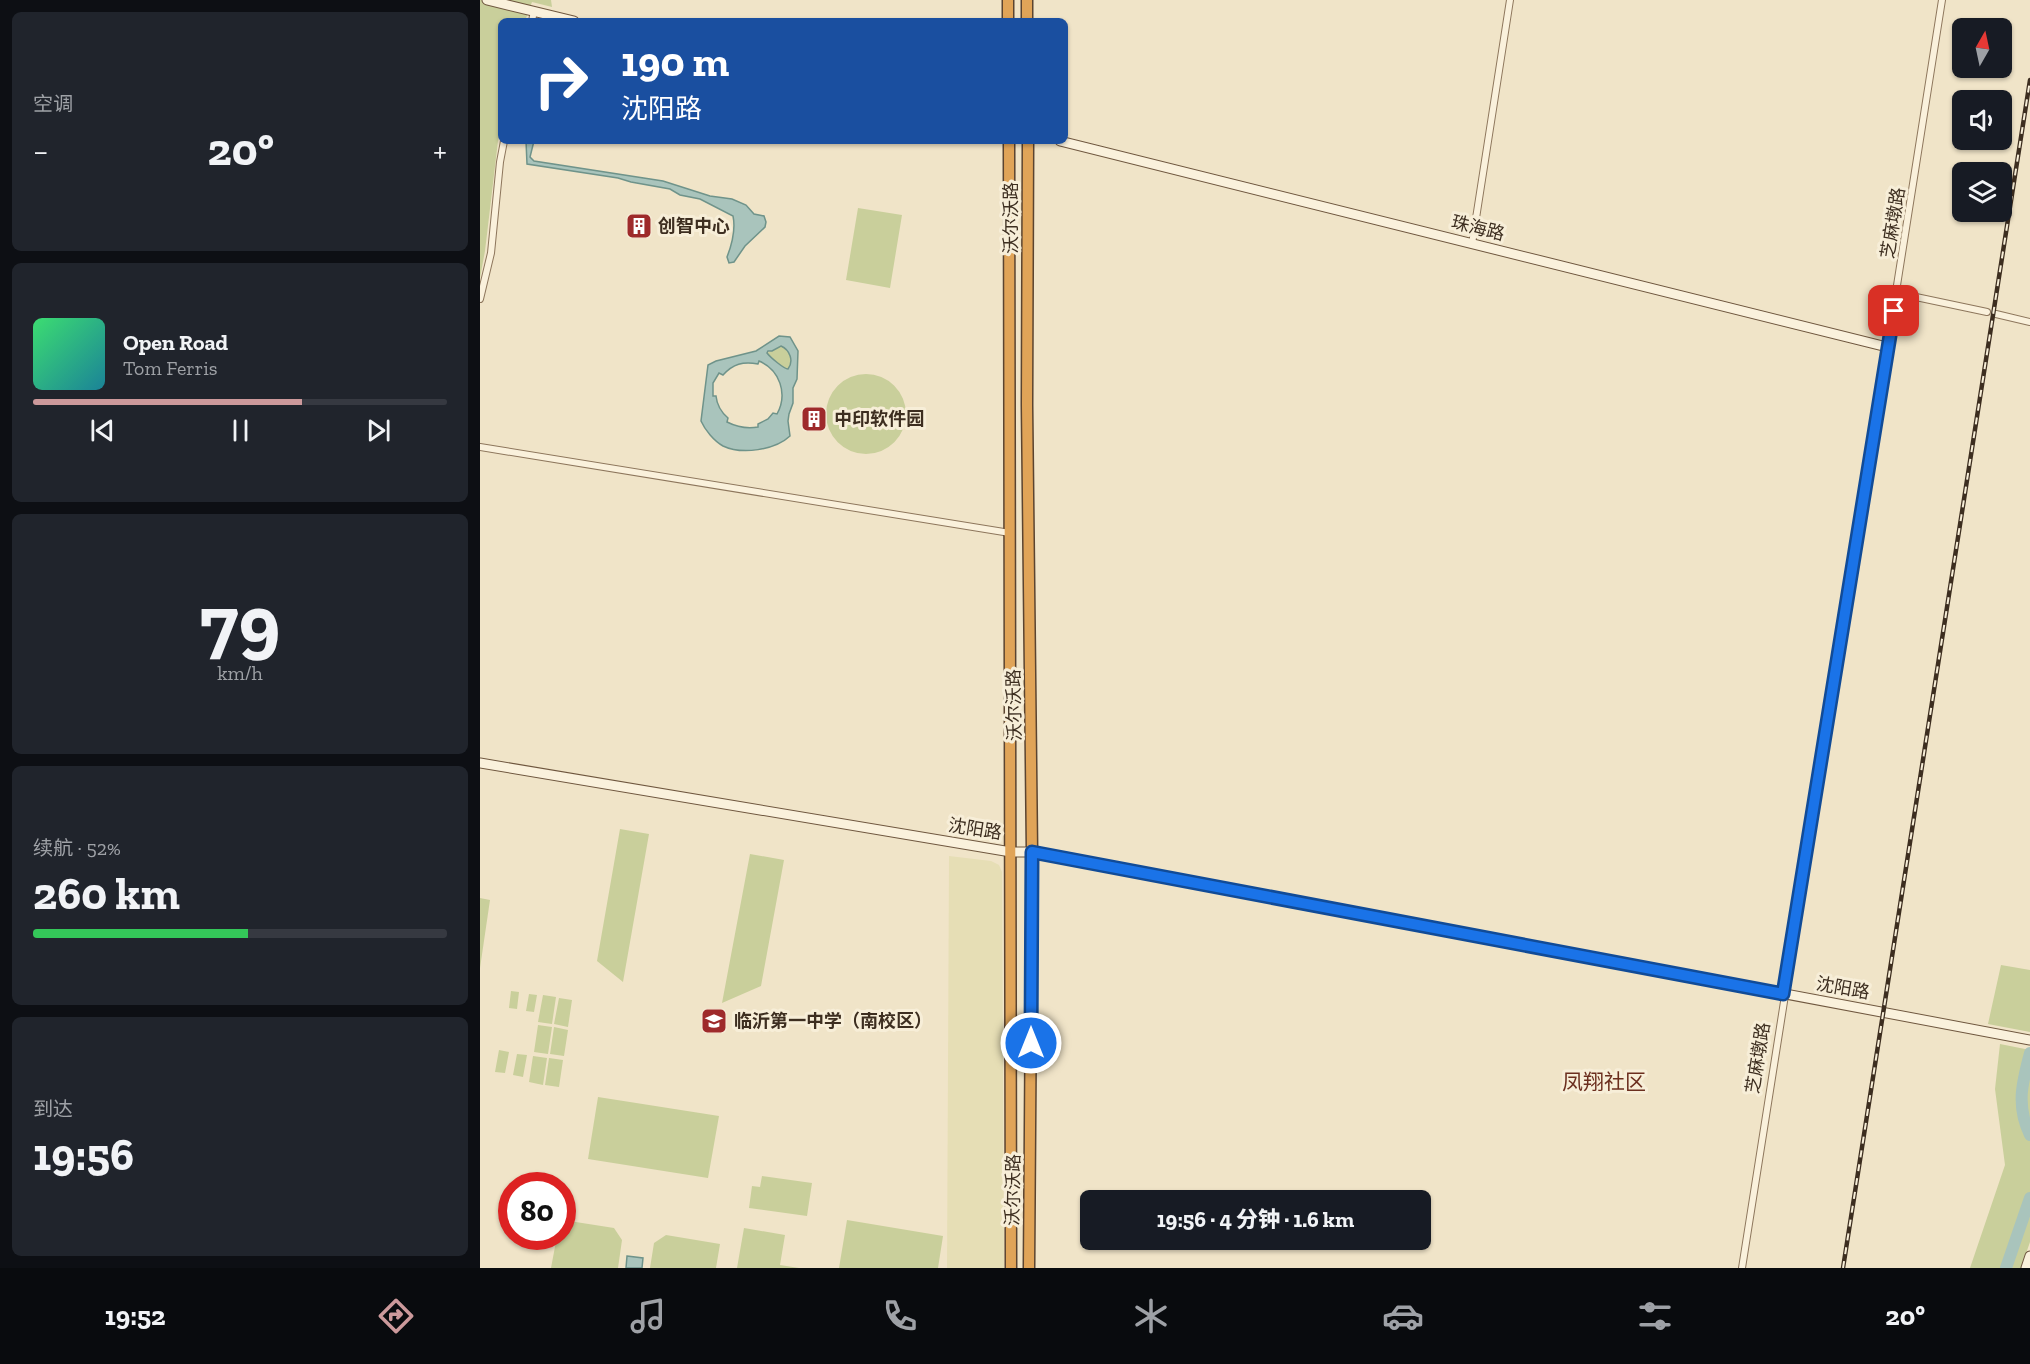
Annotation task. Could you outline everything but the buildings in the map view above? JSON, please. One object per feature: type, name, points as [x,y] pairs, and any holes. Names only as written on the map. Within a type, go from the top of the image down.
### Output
[{"type":"highway","points":[[1008,0],[1008,18]]},
{"type":"highway","points":[[1027,0],[1027,18]]},
{"type":"highway","name":"沃尔沃路","points":[[1009,144],[1011,1268]]},
{"type":"highway","name":"沃尔沃路","points":[[1028,144],[1027,405],[1032,852],[1029,1268]]},
{"type":"street","points":[[488,0],[506,4],[533,16],[549,18]]},
{"type":"street","points":[[1472,244],[1510,0]]},
{"type":"street","name":"芝麻墩路","points":[[1742,1268],[1783,994],[1847,606],[1942,0]]},
{"type":"street","name":"珠海路","points":[[1068,143],[1887,347]]},
{"type":"street","points":[[480,299],[491,253],[503,144]]},
{"type":"street","points":[[1897,293],[1987,312]]},
{"type":"street","points":[[1996,314],[2030,322]]},
{"type":"street","points":[[480,447],[1010,533]]},
{"type":"street","name":"沈阳路","points":[[480,763],[1011,852],[1032,852],[2027,1039]]},
{"type":"street","points":[[2026,1268],[2030,1256]]},
{"type":"shaded area","points":[[949,856],[991,861],[999,865],[1002,872],[1004,1268],[947,1268]]},
{"type":"green space","points":[[480,0],[551,0],[552,7],[532,2],[526,18],[498,18],[498,141],[480,278]]},
{"type":"green space","points":[[858,208],[902,215],[890,288],[846,280]]},
{"type":"green space","points":[[781,346],[790,356],[791,363],[788,370],[767,353]]},
{"type":"green space","points":[[858,374],[874,374],[895,385],[906,406],[906,422],[895,443],[874,454],[858,454],[844,448],[832,436],[826,422],[826,406],[832,392],[844,380]]},
{"type":"green space","points":[[620,829],[649,834],[623,982],[597,961]]},
{"type":"green space","points":[[750,854],[784,860],[761,986],[722,1003]]},
{"type":"green space","points":[[480,898],[490,900],[480,968]]},
{"type":"green space","points":[[2001,965],[2030,970],[2030,1032],[1988,1024]]},
{"type":"green space","points":[[511,991],[519,992],[517,1009],[509,1008]]},
{"type":"green space","points":[[529,994],[537,995],[534,1012],[526,1011]]},
{"type":"green space","points":[[543,995],[556,997],[552,1024],[538,1022]]},
{"type":"green space","points":[[559,998],[572,1000],[568,1027],[554,1024]]},
{"type":"green space","points":[[538,1025],[552,1027],[548,1054],[534,1052]]},
{"type":"green space","points":[[554,1027],[568,1030],[564,1056],[550,1054]]},
{"type":"green space","points":[[2000,1044],[2030,1050],[2030,1242],[2021,1268],[1970,1268],[2005,1165],[1995,1089]]},
{"type":"green space","points":[[499,1050],[509,1052],[505,1073],[495,1072]]},
{"type":"green space","points":[[517,1054],[527,1055],[523,1077],[513,1075]]},
{"type":"green space","points":[[533,1056],[547,1058],[543,1085],[529,1082]]},
{"type":"green space","points":[[549,1058],[563,1060],[559,1087],[545,1085]]},
{"type":"green space","points":[[598,1097],[719,1116],[708,1178],[588,1159]]},
{"type":"green space","points":[[762,1176],[812,1183],[807,1216],[749,1208],[752,1186],[760,1187]]},
{"type":"green space","points":[[847,1220],[943,1236],[938,1268],[839,1268]]},
{"type":"green space","points":[[576,1222],[614,1228],[622,1240],[618,1268],[551,1268],[554,1250],[576,1250]]},
{"type":"green space","points":[[744,1228],[785,1235],[780,1265],[799,1268],[737,1268]]},
{"type":"green space","points":[[666,1235],[720,1244],[716,1268],[650,1268],[654,1243]]},
{"type":"water","points":[[526,144],[533,144],[530,157],[534,161],[663,181],[710,196],[732,199],[746,205],[754,214],[764,216],[765,227],[745,246],[734,262],[729,263],[727,257],[733,237],[733,216],[700,199],[680,195],[670,189],[618,178],[527,164]]},
{"type":"water","points":[[779,336],[790,337],[798,351],[797,379],[793,388],[793,403],[788,421],[790,436],[776,445],[758,450],[731,449],[716,441],[701,421],[708,365],[756,351]],"holes":[[[781,346],[790,356],[791,363],[788,369],[767,353]],[[759,361],[772,370],[780,383],[782,399],[777,414],[773,413],[768,419],[758,424],[758,427],[742,427],[727,422],[728,418],[720,409],[716,396],[713,396],[713,383],[719,373],[723,375],[739,364],[758,364]]]},
{"type":"water","points":[[627,1256],[643,1258],[642,1268],[626,1268]]},
{"type":"waterway","points":[[2030,1053],[2022,1094],[2023,1114],[2030,1135]]},
{"type":"waterway","points":[[2006,1268],[2030,1198]]},
{"type":"railway","points":[[1843,1268],[2030,80]]},
{"type":"place","name":"创智中心","points":[[639,226]]},
{"type":"place","name":"中印软件园","points":[[814,419]]},
{"type":"place","name":"临沂第一中学（南校区）","points":[[714,1021]]},
{"type":"district","name":"凤翔社区","points":[[1604,1082]]},
{"type":"route","points":[[1031,1043],[1032,852],[1783,994],[1894,311]]}]
